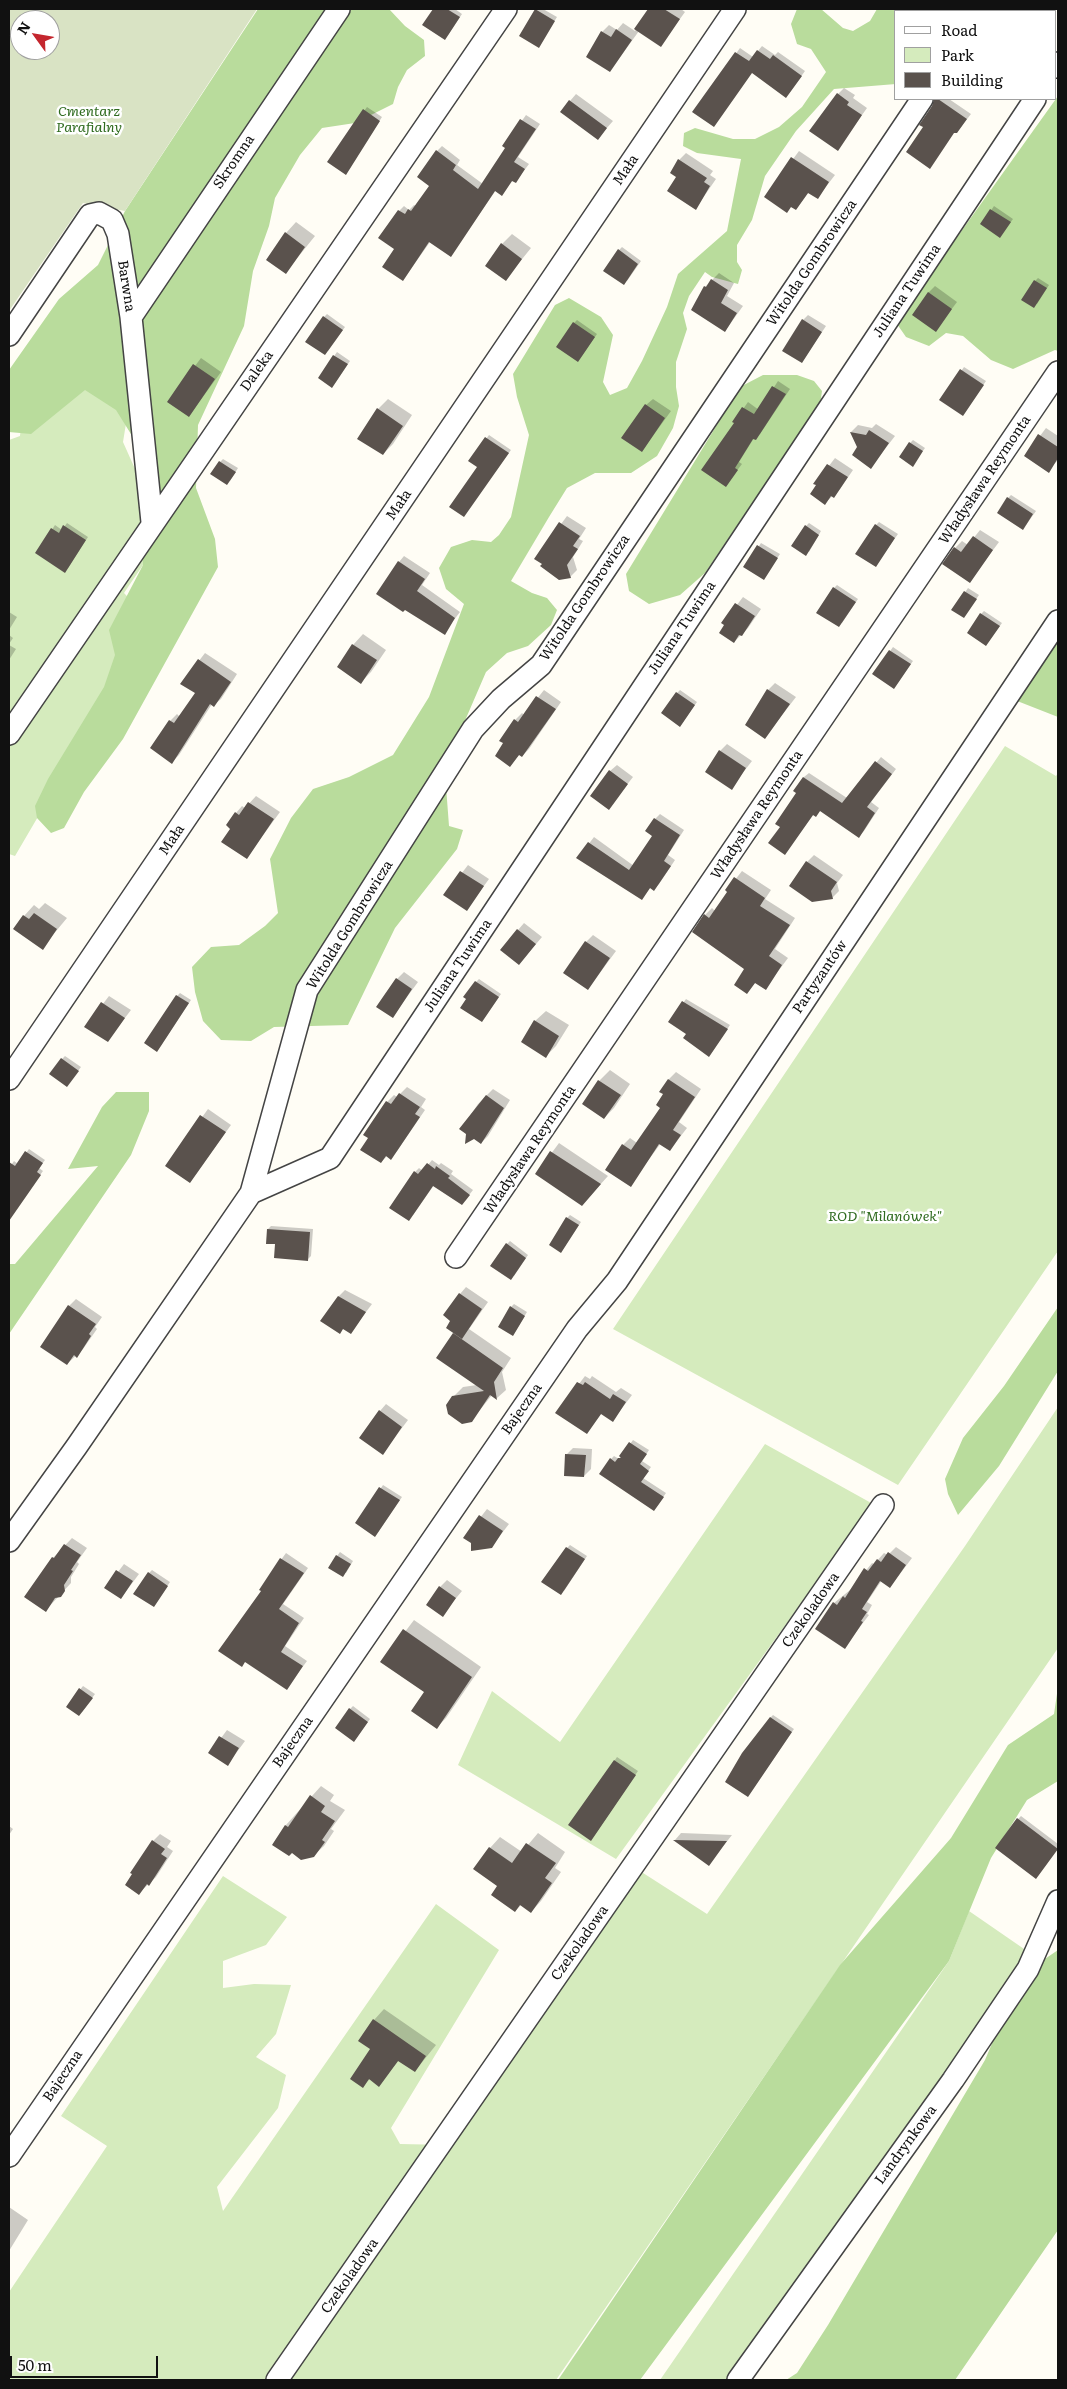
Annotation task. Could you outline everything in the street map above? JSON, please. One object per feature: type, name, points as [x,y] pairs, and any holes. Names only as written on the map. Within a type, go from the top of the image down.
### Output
[{"type":"street","name":"Skromna","points":[[131,317],[339,9]]},
{"type":"street","name":"Daleka","points":[[9,734],[152,522],[506,9]]},
{"type":"street","name":"Mała","points":[[9,1079],[736,9]]},
{"type":"street","name":"Witolda Gombrowicza","points":[[251,1193],[307,990],[473,729],[502,699],[541,665],[921,100]]},
{"type":"street","name":"Juliana Tuwima","points":[[251,1193],[330,1158],[1034,100]]},
{"type":"street","name":"Barwna","points":[[9,335],[90,215],[99,213],[112,220],[118,234],[131,317],[152,522]]},
{"type":"street","name":"Władysława Reymonta","points":[[456,1257],[1058,372]]},
{"type":"street","name":"Partyzantów","points":[[577,1329],[617,1281],[1058,621]]},
{"type":"street","points":[[9,1541],[251,1193]]},
{"type":"street","name":"Bajeczna","points":[[9,2156],[577,1329]]},
{"type":"street","name":"Czekoladowa","points":[[277,2380],[884,1505]]},
{"type":"street","name":"Landrynkowa","points":[[738,2380],[953,2080],[1028,1969],[1058,1901]]},
{"type":"green space","name":"Cmentarz Parafialny","points":[[9,9],[257,9],[125,211],[83,203],[9,311]]},
{"type":"green space","points":[[258,9],[389,9],[405,26],[424,40],[425,56],[407,70],[398,87],[393,104],[355,123],[322,128],[300,155],[275,198],[269,226],[253,271],[244,326],[198,425],[196,488],[215,539],[218,567],[123,739],[84,792],[64,828],[51,833],[37,818],[35,806],[48,779],[104,687],[115,655],[109,630],[143,565],[139,447],[116,410],[85,390],[31,434],[9,432],[9,370],[59,299],[98,265],[125,211]]},
{"type":"green space","points":[[797,9],[821,9],[843,28],[853,31],[870,21],[877,9],[972,9],[894,10],[894,84],[834,89],[796,131],[765,176],[752,220],[737,245],[737,262],[742,270],[738,284],[712,277],[705,272],[689,296],[683,313],[687,329],[676,362],[676,387],[679,406],[673,428],[657,456],[631,473],[595,473],[567,488],[549,517],[511,581],[532,593],[547,598],[557,610],[551,625],[528,646],[507,653],[486,672],[451,753],[445,773],[449,826],[463,830],[457,849],[395,928],[348,1025],[274,1027],[251,1041],[221,1040],[203,1021],[195,992],[192,967],[211,947],[239,945],[265,926],[278,913],[270,859],[291,818],[313,789],[349,777],[393,755],[429,697],[464,604],[446,589],[439,568],[451,547],[472,540],[491,542],[499,535],[511,517],[529,435],[517,397],[513,374],[555,305],[569,298],[601,317],[613,335],[603,382],[610,395],[627,388],[667,307],[678,274],[727,231],[741,159],[697,153],[683,146],[684,133],[695,128],[733,139],[755,139],[779,127],[802,107],[826,72],[811,49],[797,44],[791,24]]},
{"type":"green space","points":[[1058,96],[1058,351],[1055,350],[1013,369],[991,360],[963,336],[946,333],[929,346],[906,337],[897,324],[923,281],[950,247],[1055,100],[1057,100]]},
{"type":"green space","points":[[194,192],[130,399],[123,442],[164,534],[124,593],[152,622],[15,856],[9,854],[9,440],[20,436],[22,414]]},
{"type":"green space","points":[[763,375],[797,375],[814,381],[822,391],[816,415],[782,459],[705,573],[680,595],[649,604],[629,591],[626,574],[740,387]]},
{"type":"green space","points":[[1058,621],[1058,717],[1007,697]]},
{"type":"green space","name":"ROD \"Milanówek\"","points":[[1005,746],[1056,776],[1058,773],[1058,1251],[898,1485],[613,1329]]},
{"type":"green space","points":[[116,1092],[149,1092],[149,1111],[131,1155],[9,1334],[9,1264],[15,1264],[98,1166],[68,1169],[102,1107]]},
{"type":"green space","points":[[1058,1307],[1058,1371],[999,1466],[958,1515],[948,1494],[945,1479],[963,1438],[1004,1386]]},
{"type":"green space","points":[[1058,1407],[1058,1648],[556,2380],[9,2380],[9,2292],[107,2146],[61,2116],[223,1876],[287,1917],[266,1945],[223,1961],[223,1988],[254,1984],[291,1985],[276,2034],[256,2057],[286,2075],[278,2108],[217,2187],[223,2211],[436,1904],[499,1950],[391,2128],[400,2144],[448,2145],[640,1871],[707,1914],[965,1546]]},
{"type":"green space","points":[[765,1444],[873,1504],[616,1859],[458,1765],[492,1691],[560,1742]]},
{"type":"green space","points":[[1058,1687],[1058,1781],[1027,1800],[991,1858],[949,1961],[640,2380],[558,2380],[840,1965],[951,1838],[1008,1745],[1054,1714]]},
{"type":"green space","points":[[969,1911],[1027,1951],[929,2101],[730,2380],[660,2380],[949,1961]]},
{"type":"green space","points":[[1058,1950],[1058,2230],[955,2380],[786,2380],[797,2373],[828,2325],[985,2060],[1010,2001],[1036,1965]]},
{"type":"building","points":[[433,9],[447,9],[460,17],[445,40],[422,25]]},
{"type":"building","points":[[535,9],[555,21],[539,48],[519,36]]},
{"type":"building","points":[[648,9],[664,9],[680,19],[661,47],[634,29]]},
{"type":"building","points":[[616,29],[632,40],[610,72],[586,57],[601,31],[611,37]]},
{"type":"building","points":[[757,50],[770,59],[773,55],[802,76],[786,98],[752,73],[714,127],[692,112],[735,52],[749,61]]},
{"type":"building","points":[[837,93],[849,102],[847,105],[862,115],[838,151],[809,131]]},
{"type":"building","points":[[569,100],[607,128],[598,140],[560,112]]},
{"type":"building","points":[[934,100],[939,100],[967,119],[957,133],[954,133],[930,169],[906,152],[923,127],[919,125],[932,106]]},
{"type":"building","points":[[363,109],[380,121],[346,175],[327,162]]},
{"type":"building","points":[[520,119],[536,129],[514,162],[525,169],[516,183],[512,181],[502,196],[495,191],[451,257],[429,242],[403,281],[382,267],[394,249],[378,238],[398,210],[405,214],[408,209],[411,211],[429,186],[417,177],[436,150],[456,165],[453,170],[478,189],[505,148],[502,146]]},
{"type":"building","points":[[791,157],[829,182],[818,199],[808,193],[796,210],[791,207],[787,213],[764,197]]},
{"type":"building","points":[[678,159],[707,178],[704,182],[710,186],[696,210],[667,191],[676,177],[670,173]]},
{"type":"building","points":[[990,209],[1011,222],[1000,238],[980,224]]},
{"type":"building","points":[[285,232],[305,247],[286,274],[266,260]]},
{"type":"building","points":[[501,243],[522,259],[506,281],[485,266]]},
{"type":"building","points":[[618,249],[638,264],[624,285],[603,271]]},
{"type":"building","points":[[711,279],[728,290],[721,303],[737,313],[725,332],[691,310],[704,286],[706,287]]},
{"type":"building","points":[[1034,280],[1047,288],[1034,308],[1021,300]]},
{"type":"building","points":[[928,292],[952,309],[936,332],[912,315]]},
{"type":"building","points":[[323,316],[343,330],[325,355],[305,342]]},
{"type":"building","points":[[802,319],[822,332],[802,363],[782,351]]},
{"type":"building","points":[[573,322],[595,337],[578,362],[556,347]]},
{"type":"building","points":[[333,355],[348,364],[332,388],[318,378]]},
{"type":"building","points":[[193,364],[215,379],[189,417],[167,402]]},
{"type":"building","points":[[960,369],[984,385],[963,416],[939,400]]},
{"type":"building","points":[[772,386],[786,394],[756,440],[753,439],[735,468],[738,470],[726,487],[701,470],[734,423],[732,422],[742,407],[754,414]]},
{"type":"building","points":[[645,404],[665,418],[642,452],[621,438]]},
{"type":"building","points":[[377,408],[403,426],[383,455],[357,439]]},
{"type":"building","points":[[869,430],[889,443],[871,469],[852,455],[857,447],[850,432],[866,435]]},
{"type":"building","points":[[1038,434],[1058,447],[1058,458],[1049,473],[1024,456]]},
{"type":"building","points":[[485,437],[509,453],[464,517],[449,507],[477,467],[468,461]]},
{"type":"building","points":[[909,442],[923,451],[913,467],[899,457]]},
{"type":"building","points":[[219,461],[236,472],[227,485],[210,474]]},
{"type":"building","points":[[827,464],[848,477],[834,498],[831,496],[825,505],[810,494],[816,485],[813,484]]},
{"type":"building","points":[[1007,497],[1033,514],[1023,530],[997,513]]},
{"type":"building","points":[[559,522],[580,536],[573,546],[578,549],[567,565],[571,578],[559,580],[540,566],[542,564],[534,559]]},
{"type":"building","points":[[875,524],[895,538],[876,567],[855,554]]},
{"type":"building","points":[[63,525],[86,540],[65,573],[35,553],[51,528],[59,533]]},
{"type":"building","points":[[805,525],[819,535],[806,556],[791,546]]},
{"type":"building","points":[[973,536],[993,550],[970,583],[942,564],[954,547],[961,552]]},
{"type":"building","points":[[757,545],[778,558],[764,580],[743,567]]},
{"type":"building","points":[[398,561],[425,579],[417,591],[455,618],[445,635],[405,610],[403,612],[376,594]]},
{"type":"building","points":[[833,587],[856,602],[839,627],[816,613]]},
{"type":"building","points":[[964,591],[977,599],[964,618],[951,610]]},
{"type":"building","points":[[735,603],[755,616],[742,636],[739,635],[734,643],[719,633],[724,625],[721,623]]},
{"type":"building","points":[[980,613],[1000,626],[986,646],[967,633]]},
{"type":"building","points":[[352,644],[377,660],[361,684],[337,667]]},
{"type":"building","points":[[889,650],[911,664],[894,689],[872,674]]},
{"type":"building","points":[[198,659],[231,682],[214,707],[210,704],[172,764],[150,748],[169,720],[174,723],[195,693],[180,684]]},
{"type":"building","points":[[767,689],[790,704],[765,739],[745,725]]},
{"type":"building","points":[[676,692],[695,705],[680,727],[661,713]]},
{"type":"building","points":[[536,696],[556,709],[522,757],[519,755],[510,767],[495,756],[503,743],[499,741],[514,719],[518,722]]},
{"type":"building","points":[[719,750],[746,768],[732,790],[705,772]]},
{"type":"building","points":[[875,761],[892,774],[867,807],[875,813],[859,838],[820,811],[816,817],[813,815],[785,855],[768,843],[780,827],[775,824],[796,793],[793,791],[803,777],[842,803]]},
{"type":"building","points":[[609,770],[628,784],[609,810],[590,796]]},
{"type":"building","points":[[248,802],[274,819],[247,859],[221,842],[230,829],[226,825],[235,812],[239,815]]},
{"type":"building","points":[[654,818],[680,835],[664,861],[671,866],[654,891],[650,888],[642,900],[576,858],[588,842],[629,870],[652,836],[645,831]]},
{"type":"building","points":[[806,861],[837,882],[831,891],[833,899],[812,902],[789,886]]},
{"type":"building","points":[[460,871],[484,886],[467,911],[443,895]]},
{"type":"building","points":[[734,877],[765,898],[760,906],[790,925],[769,956],[782,965],[766,990],[755,983],[747,994],[734,985],[744,969],[692,932],[704,914],[709,918],[727,892],[725,890]]},
{"type":"building","points":[[34,913],[57,929],[43,950],[13,929],[23,915],[29,919]]},
{"type":"building","points":[[517,929],[536,944],[519,965],[500,950]]},
{"type":"building","points":[[585,941],[610,958],[588,990],[563,973]]},
{"type":"building","points":[[396,978],[412,989],[393,1018],[376,1007]]},
{"type":"building","points":[[475,981],[499,997],[482,1022],[460,1008],[466,999],[463,997]]},
{"type":"building","points":[[176,995],[189,1003],[157,1052],[144,1043]]},
{"type":"building","points":[[682,1001],[728,1029],[709,1057],[683,1038],[686,1034],[668,1022]]},
{"type":"building","points":[[101,1002],[125,1018],[108,1042],[84,1027]]},
{"type":"building","points":[[534,1020],[559,1036],[546,1058],[521,1042]]},
{"type":"building","points":[[61,1058],[79,1071],[67,1087],[49,1074]]},
{"type":"building","points":[[668,1079],[695,1097],[673,1130],[681,1135],[670,1151],[659,1144],[631,1187],[605,1170],[622,1144],[631,1150],[660,1108],[656,1105],[663,1094],[659,1092]]},
{"type":"building","points":[[598,1080],[621,1095],[604,1119],[582,1104]]},
{"type":"building","points":[[399,1093],[420,1107],[415,1114],[420,1117],[391,1160],[386,1156],[381,1163],[360,1150],[368,1138],[363,1135],[386,1101],[391,1104]]},
{"type":"building","points":[[486,1095],[504,1108],[481,1144],[474,1139],[465,1144],[466,1134],[459,1129]]},
{"type":"building","points":[[200,1115],[226,1132],[190,1183],[165,1166]]},
{"type":"building","points":[[25,1151],[43,1163],[37,1172],[41,1175],[9,1221],[9,1162],[15,1166]]},
{"type":"building","points":[[550,1151],[601,1184],[582,1206],[535,1174]]},
{"type":"building","points":[[427,1163],[435,1169],[436,1166],[450,1176],[448,1178],[470,1195],[462,1205],[433,1186],[409,1221],[389,1208],[414,1171],[418,1174]]},
{"type":"building","points":[[566,1217],[579,1225],[561,1253],[549,1245]]},
{"type":"building","points":[[267,1229],[310,1232],[308,1261],[274,1258],[275,1244],[266,1244]]},
{"type":"building","points":[[506,1243],[526,1258],[511,1280],[490,1266]]},
{"type":"building","points":[[459,1293],[482,1309],[462,1339],[446,1328],[450,1321],[443,1315]]},
{"type":"building","points":[[338,1296],[366,1312],[351,1334],[343,1329],[340,1334],[320,1321]]},
{"type":"building","points":[[68,1305],[96,1324],[77,1358],[74,1355],[67,1365],[40,1347]]},
{"type":"building","points":[[510,1306],[525,1316],[513,1336],[498,1327]]},
{"type":"building","points":[[453,1333],[503,1368],[494,1382],[497,1400],[490,1395],[472,1422],[462,1424],[448,1414],[446,1405],[452,1396],[484,1391],[436,1358]]},
{"type":"building","points":[[577,1382],[583,1385],[585,1382],[610,1399],[613,1394],[626,1402],[613,1422],[601,1414],[587,1434],[555,1413]]},
{"type":"building","points":[[379,1410],[402,1427],[383,1455],[359,1438]]},
{"type":"building","points":[[629,1442],[647,1454],[640,1464],[649,1471],[641,1482],[664,1497],[654,1511],[599,1474],[610,1458],[615,1462],[618,1458],[621,1458],[619,1456]]},
{"type":"building","points":[[565,1454],[586,1455],[584,1477],[564,1476]]},
{"type":"building","points":[[379,1487],[400,1500],[375,1537],[355,1523]]},
{"type":"building","points":[[479,1515],[503,1531],[492,1548],[471,1551],[471,1543],[463,1538]]},
{"type":"building","points":[[64,1544],[81,1555],[64,1585],[65,1591],[61,1597],[55,1598],[46,1612],[24,1597],[52,1557],[54,1558]]},
{"type":"building","points":[[566,1547],[585,1559],[561,1595],[541,1582]]},
{"type":"building","points":[[888,1552],[906,1565],[890,1588],[880,1581],[862,1609],[867,1612],[861,1621],[863,1622],[845,1649],[815,1629],[833,1602],[837,1605],[843,1596],[845,1598],[864,1568],[868,1571],[877,1559],[881,1562]]},
{"type":"building","points":[[336,1555],[351,1564],[343,1577],[328,1568]]},
{"type":"building","points":[[280,1558],[304,1573],[279,1609],[299,1623],[281,1652],[303,1666],[287,1690],[245,1662],[242,1667],[218,1651],[261,1591],[259,1590]]},
{"type":"building","points":[[116,1570],[133,1581],[121,1599],[104,1588]]},
{"type":"building","points":[[148,1572],[168,1586],[154,1607],[133,1594]]},
{"type":"building","points":[[439,1586],[456,1598],[443,1617],[426,1605]]},
{"type":"building","points":[[403,1629],[472,1677],[437,1729],[411,1711],[424,1692],[380,1662]]},
{"type":"building","points":[[79,1688],[93,1698],[79,1716],[66,1707]]},
{"type":"building","points":[[349,1708],[368,1722],[354,1742],[335,1728]]},
{"type":"building","points":[[770,1717],[792,1732],[748,1797],[725,1782],[742,1753]]},
{"type":"building","points":[[219,1736],[239,1748],[228,1766],[208,1753]]},
{"type":"building","points":[[614,1760],[636,1775],[591,1841],[568,1825]]},
{"type":"building","points":[[310,1795],[325,1806],[321,1812],[335,1821],[322,1840],[325,1842],[314,1857],[301,1860],[292,1853],[289,1856],[272,1845],[285,1825],[288,1827]]},
{"type":"building","points":[[1017,1818],[1058,1849],[1036,1879],[995,1848]]},
{"type":"building","points":[[152,1840],[165,1849],[161,1854],[167,1858],[149,1886],[147,1884],[139,1895],[125,1885],[132,1874],[130,1873]]},
{"type":"building","points":[[673,1840],[727,1841],[709,1866]]},
{"type":"building","points":[[526,1843],[556,1863],[545,1878],[552,1883],[531,1913],[520,1905],[515,1912],[491,1895],[497,1886],[473,1869],[489,1847],[512,1863]]},
{"type":"building","points":[[373,2019],[426,2056],[415,2072],[398,2061],[379,2087],[369,2079],[363,2088],[350,2079],[370,2049],[358,2041]]}]
